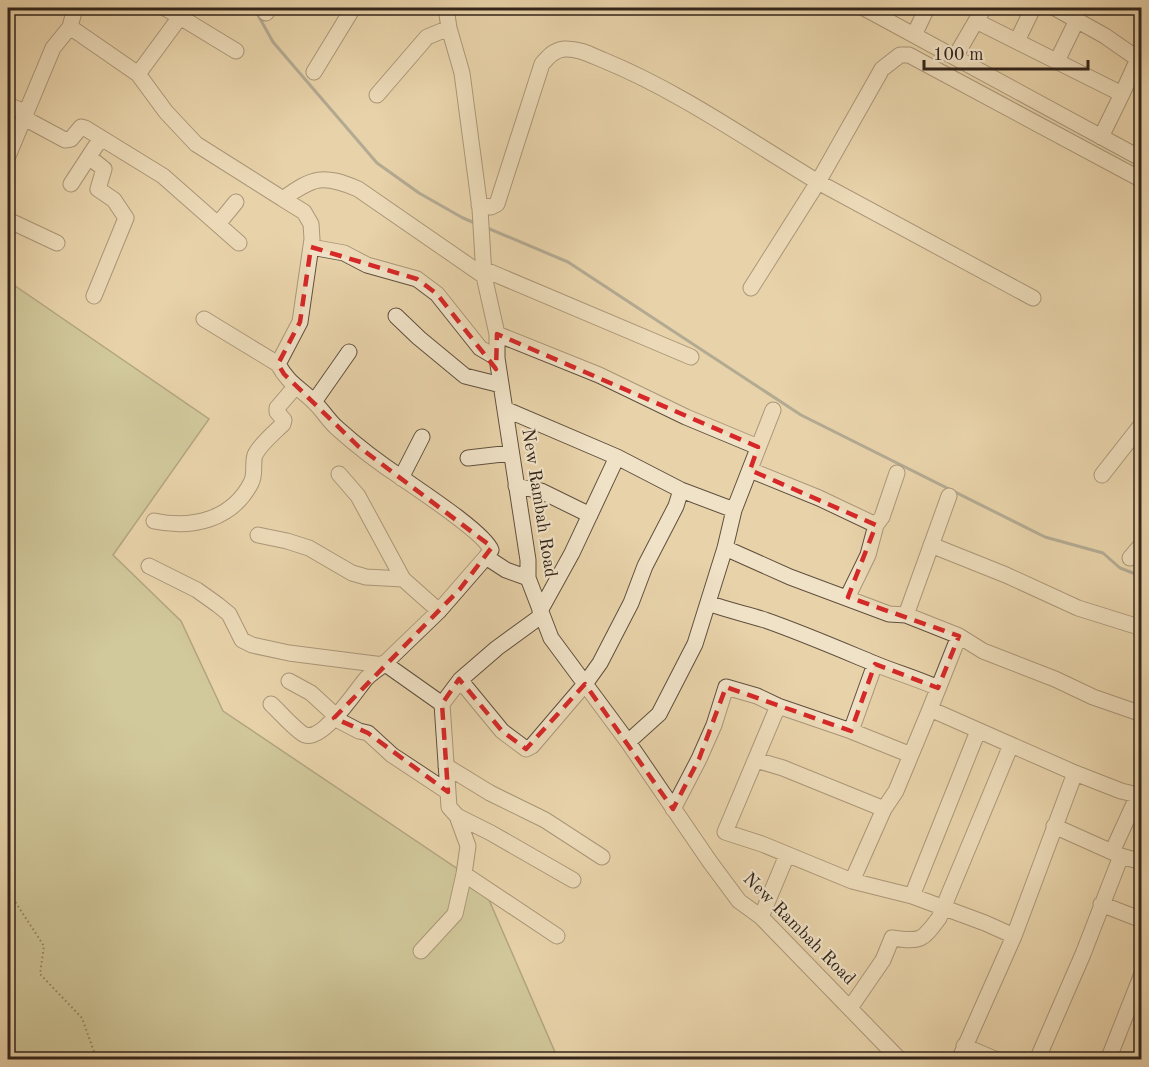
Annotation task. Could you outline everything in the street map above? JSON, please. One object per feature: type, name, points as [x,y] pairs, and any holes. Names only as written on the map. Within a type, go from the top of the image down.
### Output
[{"type":"street","points":[[8,156],[53,48],[70,27],[75,8]]},
{"type":"street","points":[[165,8],[236,51]]},
{"type":"street","points":[[314,72],[353,8]]},
{"type":"street","name":"New Rambah Road","points":[[446,8],[462,74],[479,207],[484,267],[497,334],[496,358],[528,560],[528,579],[540,613],[551,638],[628,742],[739,901],[761,917],[900,1059]]},
{"type":"street","points":[[864,8],[1101,137],[1139,152]]},
{"type":"street","points":[[914,35],[927,8]]},
{"type":"street","points":[[1017,41],[1033,8]]},
{"type":"street","points":[[1055,8],[1105,36],[1140,60],[1101,137]]},
{"type":"street","points":[[955,57],[980,14],[1017,41],[1084,77],[1122,94]]},
{"type":"street","points":[[138,74],[180,17]]},
{"type":"street","points":[[1056,61],[1077,20]]},
{"type":"street","points":[[70,27],[138,74],[166,112],[196,144],[304,212],[312,231],[300,322],[278,364]]},
{"type":"street","points":[[377,95],[427,37],[449,28]]},
{"type":"street","points":[[479,207],[491,207],[497,204],[542,64],[550,55],[562,49],[577,50],[627,70],[665,90],[818,182],[1033,298]]},
{"type":"street","points":[[751,288],[818,182],[882,69],[900,55],[909,55],[1142,180]]},
{"type":"street","points":[[8,105],[65,140],[72,139],[83,127],[163,176],[239,243]]},
{"type":"street","points":[[71,183],[101,138]]},
{"type":"street","points":[[88,157],[104,169],[99,189],[114,200],[126,221],[94,296]]},
{"type":"street","points":[[283,199],[305,183],[325,179],[335,180],[358,189],[484,267],[691,357]]},
{"type":"street","points":[[218,224],[236,202]]},
{"type":"street","points":[[8,220],[57,243]]},
{"type":"street","points":[[311,247],[344,253],[367,265],[417,279],[437,294],[480,348],[496,358]]},
{"type":"street","points":[[396,315],[418,338],[465,376],[501,385]]},
{"type":"street","points":[[204,319],[278,364],[295,387],[314,402],[335,426],[359,447],[485,540],[491,550],[404,646],[366,678],[323,729],[312,735],[306,735],[271,704]]},
{"type":"street","points":[[497,334],[599,375],[686,417],[759,447]]},
{"type":"street","points":[[314,402],[348,352]]},
{"type":"street","points":[[154,520],[170,524],[207,520],[220,516],[238,503],[252,482],[257,452],[283,423],[284,420],[277,412],[277,408],[295,387]]},
{"type":"street","points":[[505,408],[617,457],[681,490],[734,510]]},
{"type":"street","points":[[628,742],[659,714],[695,644],[725,548],[734,510],[772,410]]},
{"type":"street","points":[[1102,475],[1142,424]]},
{"type":"street","points":[[401,478],[422,437]]},
{"type":"street","points":[[468,458],[512,453]]},
{"type":"street","points":[[421,951],[455,914],[468,846],[457,816],[449,807],[442,704],[460,680],[540,613],[561,575],[617,457]]},
{"type":"street","points":[[750,470],[819,498],[876,525]]},
{"type":"street","points":[[848,597],[868,555],[876,525],[882,517],[897,473]]},
{"type":"street","points":[[339,474],[358,496],[403,579],[439,610]]},
{"type":"street","points":[[516,486],[541,491],[590,515]]},
{"type":"street","points":[[460,680],[502,731],[526,749],[532,746],[600,663],[676,506],[681,490]]},
{"type":"street","points":[[906,615],[949,496]]},
{"type":"street","points":[[258,535],[309,548],[352,573],[366,577],[403,579]]},
{"type":"street","points":[[1130,558],[1142,544]]},
{"type":"street","points":[[931,545],[1078,608],[1142,628]]},
{"type":"street","points":[[725,548],[790,577],[890,614],[906,615],[959,636],[983,651],[1055,679],[1093,697],[1142,714]]},
{"type":"street","points":[[486,557],[506,570],[528,579]]},
{"type":"street","points":[[150,566],[197,590],[218,605],[229,614],[242,640],[252,645],[289,653],[383,664],[442,704]]},
{"type":"street","points":[[708,603],[818,639],[938,688]]},
{"type":"street","points":[[852,881],[885,809],[896,791],[959,636]]},
{"type":"street","points":[[851,731],[875,664]]},
{"type":"street","points":[[289,681],[311,693],[335,717],[359,731],[368,733],[392,755],[448,792]]},
{"type":"street","points":[[673,809],[699,759],[726,687],[757,696],[778,706],[911,755]]},
{"type":"street","points":[[778,706],[725,832],[762,844],[852,881],[912,896],[1014,936]]},
{"type":"street","points":[[930,709],[1075,773],[1140,796],[1117,854],[1083,954],[1037,1059]]},
{"type":"street","points":[[912,896],[978,731]]},
{"type":"street","points":[[850,1008],[883,960],[892,938],[905,940],[925,937],[939,918],[1011,745]]},
{"type":"street","points":[[756,760],[783,768],[885,809]]},
{"type":"street","points":[[446,766],[490,793],[545,820],[602,857]]},
{"type":"street","points":[[997,1059],[962,1053],[1014,936],[1075,773]]},
{"type":"street","points":[[457,816],[573,880]]},
{"type":"street","points":[[1054,826],[1117,854],[1142,862]]},
{"type":"street","points":[[761,917],[787,855]]},
{"type":"street","points":[[464,874],[557,936]]},
{"type":"street","points":[[1101,904],[1142,920]]},
{"type":"street","points":[[1108,1059],[1142,974]]},
{"type":"path","points":[[8,891],[44,946],[40,974],[82,1018],[97,1059]]},
{"type":"highlighted area","points":[[311,247],[417,279],[437,294],[496,369],[497,334],[758,447],[750,470],[876,525],[848,597],[959,636],[938,688],[875,664],[851,731],[726,687],[699,759],[673,809],[585,684],[526,749],[502,731],[459,679],[442,704],[448,792],[368,733],[334,718],[460,589],[492,547],[359,447],[284,374],[278,364],[300,322]]},
{"type":"green space","points":[[8,281],[209,419],[113,555],[181,621],[223,711],[483,886],[558,1059],[8,1059]]},
{"type":"waterway","points":[[254,8],[273,42],[377,163],[419,193],[477,224]]},
{"type":"waterway","points":[[485,227],[568,262],[801,415],[1045,537],[1103,553],[1120,568],[1133,573],[1142,572]]}]
